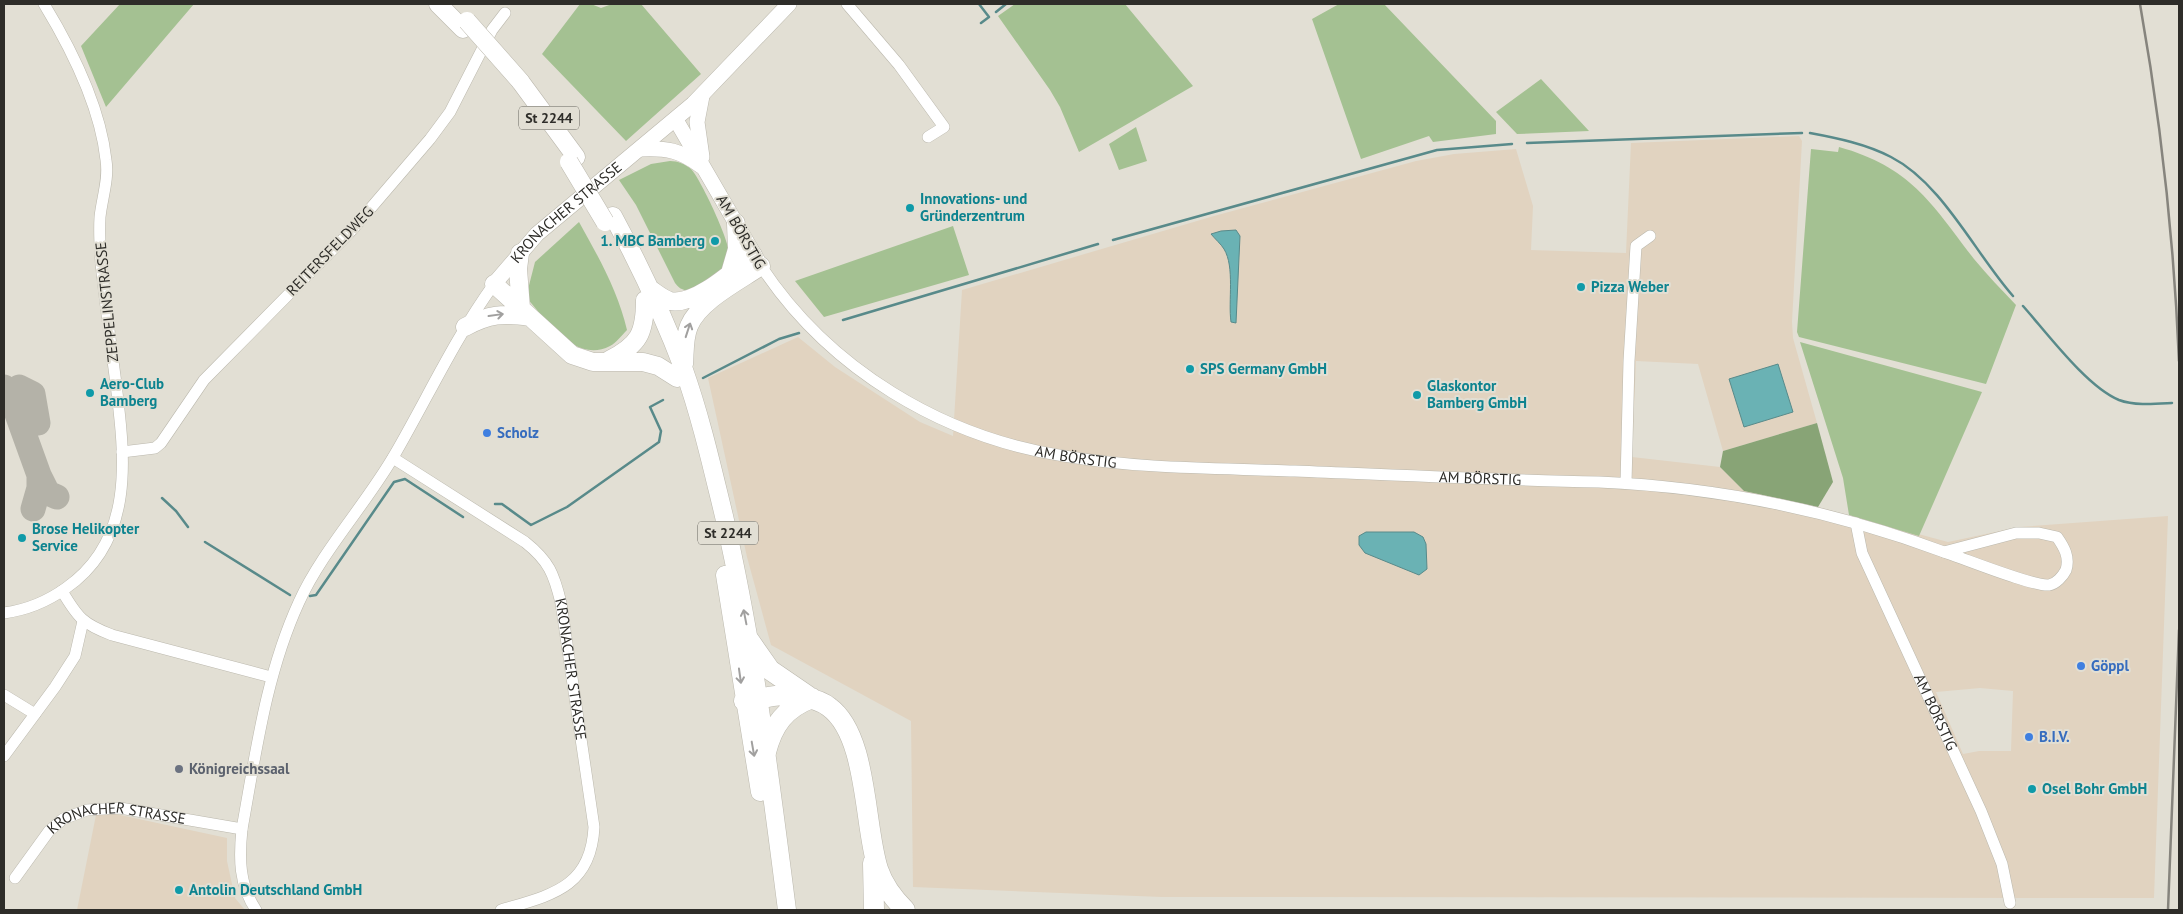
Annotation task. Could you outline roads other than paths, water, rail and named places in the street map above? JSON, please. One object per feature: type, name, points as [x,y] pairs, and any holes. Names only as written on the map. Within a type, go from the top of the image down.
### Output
[{"type":"highway","points":[[749,640],[770,670],[812,698],[829,706],[837,714],[848,733],[860,771],[878,870],[896,900],[905,910]]},
{"type":"highway","points":[[752,700],[789,695],[812,698]]},
{"type":"highway","points":[[766,752],[771,734],[783,715],[802,702],[812,698]]},
{"type":"highway","points":[[872,843],[874,910]]},
{"type":"main road","name":"St 2244","points":[[438,4],[465,25]]},
{"type":"main road","name":"St 2244","points":[[450,4],[465,25],[517,84],[572,159],[609,219],[648,294],[680,374],[710,459],[749,640],[760,791],[778,910]]},
{"type":"main road","points":[[730,273],[737,249],[736,224]]},
{"type":"main road","points":[[520,253],[518,269],[525,313]]},
{"type":"main road","points":[[606,362],[626,350],[639,337],[643,328],[648,294],[670,301],[688,299],[706,290],[730,273],[757,261]]},
{"type":"main road","points":[[494,284],[572,355],[593,362],[643,362],[680,374],[685,340],[694,316],[702,307],[757,261]]},
{"type":"main road","points":[[465,327],[478,319],[494,314],[525,313]]},
{"type":"main road","name":"St 2244","points":[[680,374],[702,462],[752,700],[766,752],[787,910]]},
{"type":"street","name":"ZEPPELINSTRASSE","points":[[4,613],[41,602],[62,592],[87,572],[110,537],[120,501],[122,452],[120,420],[101,263],[100,217],[106,160],[99,126],[87,91],[61,33],[44,4]]},
{"type":"street","name":"KRONACHER STRASSE","points":[[256,910],[249,900],[241,877],[240,851],[242,829],[271,677],[294,614],[307,586],[393,458],[465,327],[494,284],[537,234],[676,120],[703,95],[789,4]]},
{"type":"street","points":[[847,4],[899,64],[944,127],[928,137]]},
{"type":"street","name":"REITERSFELDWEG","points":[[122,452],[155,448],[161,443],[204,380],[352,230],[400,176],[450,112],[492,30],[505,13]]},
{"type":"street","points":[[703,95],[696,122],[704,168]]},
{"type":"street","name":"AM BÖRSTIG","points":[[676,120],[757,261],[774,287],[803,322],[839,355],[868,377],[900,398],[956,426],[1022,448],[1064,457],[1156,466],[1626,483],[1744,497],[1856,523],[2033,583],[2049,585],[2058,580],[2066,570],[2067,558],[2065,547],[2057,537],[2039,533],[2016,533],[1944,552]]},
{"type":"street","points":[[641,149],[678,151],[704,168]]},
{"type":"street","points":[[1626,483],[1629,362],[1636,246],[1650,236]]},
{"type":"street","name":"KRONACHER STRASSE","points":[[393,458],[525,542],[539,553],[553,574],[561,603],[594,827],[593,846],[587,862],[578,876],[564,888],[501,910]]},
{"type":"street","name":"AM BÖRSTIG","points":[[1856,523],[1862,553],[1984,818],[2002,864],[2010,903]]},
{"type":"street","points":[[62,592],[73,610],[83,621],[112,635],[271,677]]},
{"type":"street","points":[[4,756],[75,656],[83,621]]},
{"type":"street","points":[[4,695],[35,714]]},
{"type":"street","name":"KRONACHER STRASSE","points":[[15,878],[49,831],[63,820],[87,810],[120,808],[242,829]]},
{"type":"water","points":[[1236,230],[1240,236],[1236,323],[1231,322],[1230,274],[1227,256],[1223,247],[1211,234]]},
{"type":"water","points":[[1778,364],[1793,412],[1744,427],[1729,379]]},
{"type":"water","points":[[1366,532],[1414,532],[1423,537],[1426,544],[1427,569],[1419,575],[1365,553],[1359,545],[1359,536]]},
{"type":"waterway","points":[[979,4],[989,17],[981,23]]},
{"type":"waterway","points":[[996,12],[1006,4]]},
{"type":"waterway","points":[[1527,143],[1802,133]]},
{"type":"waterway","points":[[1810,133],[1872,148],[1891,157],[1909,169],[1942,201],[2013,296]]},
{"type":"waterway","points":[[1113,240],[1437,150],[1512,144]]},
{"type":"waterway","points":[[843,320],[1098,244]]},
{"type":"waterway","points":[[2023,306],[2081,372],[2107,393],[2119,400],[2132,403],[2172,403]]},
{"type":"waterway","points":[[703,378],[779,339],[799,333]]},
{"type":"waterway","points":[[495,504],[502,504],[531,525],[567,507],[659,442],[661,431],[650,407],[663,400]]},
{"type":"waterway","points":[[310,596],[316,595],[394,482],[405,479],[463,517]]},
{"type":"waterway","points":[[162,498],[176,511],[188,527]]},
{"type":"waterway","points":[[205,542],[290,595]]},
{"type":"railway","points":[[2140,4],[2166,182],[2174,271],[2179,361]]},
{"type":"railway","points":[[2168,910],[2179,630]]},
{"type":"place","name":"Innovations- und Gründerzentrum","points":[[910,208]]},
{"type":"place","name":"1. MBC Bamberg","points":[[715,241]]},
{"type":"place","name":"Pizza Weber","points":[[1581,287]]},
{"type":"place","name":"SPS Germany GmbH","points":[[1190,369]]},
{"type":"place","name":"Aero-Club Bamberg","points":[[90,393]]},
{"type":"place","name":"Glaskontor Bamberg GmbH","points":[[1417,395]]},
{"type":"place","name":"Scholz","points":[[487,433]]},
{"type":"place","name":"Brose Helikopter Service","points":[[22,538]]},
{"type":"place","name":"Göppl","points":[[2081,666]]},
{"type":"place","name":"B.I.V.","points":[[2029,737]]},
{"type":"place","name":"Königreichssaal","points":[[179,769]]},
{"type":"place","name":"Osel Bohr GmbH","points":[[2032,789]]},
{"type":"place","name":"Antolin Deutschland GmbH","points":[[179,890]]}]
